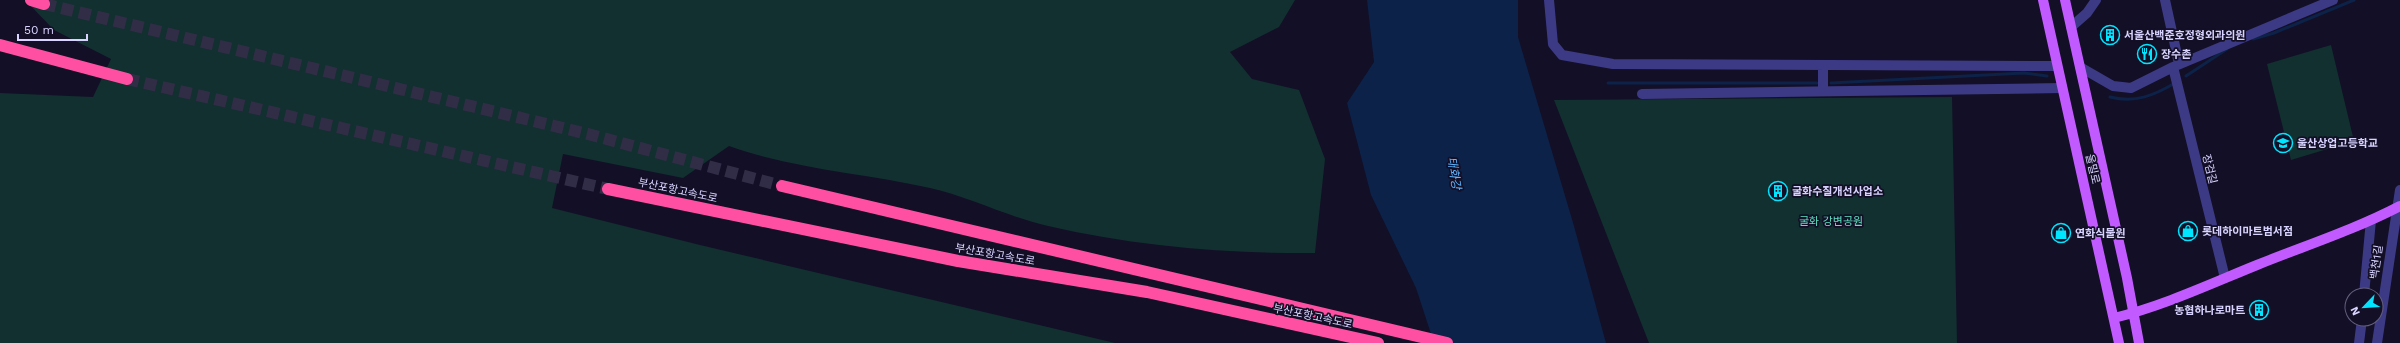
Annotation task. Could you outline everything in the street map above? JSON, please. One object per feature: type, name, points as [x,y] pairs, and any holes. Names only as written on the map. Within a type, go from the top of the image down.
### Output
[{"type":"highway","points":[[30,0],[44,4]]},
{"type":"highway","points":[[0,45],[127,79]]},
{"type":"highway","name":"부산포항고속도로","points":[[782,186],[1447,343]]},
{"type":"highway","name":"부산포항고속도로","points":[[608,189],[958,261],[1147,292],[1268,320],[1378,343]]},
{"type":"main road","name":"울밀로","points":[[2043,0],[2119,343]]},
{"type":"main road","name":"울밀로","points":[[2065,0],[2138,343]]},
{"type":"main road","points":[[2114,318],[2133,314],[2370,220],[2398,207]]},
{"type":"street","points":[[1549,0],[1553,44],[1562,55],[1612,64],[2057,66]]},
{"type":"street","points":[[2071,27],[2087,13],[2096,0]]},
{"type":"street","name":"장검길","points":[[2164,0],[2176,65],[2225,278]]},
{"type":"street","points":[[2080,67],[2113,86],[2131,88],[2176,65],[2333,0]]},
{"type":"street","points":[[1823,65],[1823,90]]},
{"type":"street","points":[[1642,94],[1823,90],[2062,88]]},
{"type":"street","name":"백천1길","points":[[2377,343],[2400,190]]},
{"type":"street","points":[[2365,287],[2370,220]]},
{"type":"street","points":[[2359,343],[2361,327]]},
{"type":"green space","points":[[25,0],[1295,0],[1279,27],[1230,52],[1252,79],[1299,90],[1325,159],[1315,253],[1214,250],[1147,244],[1081,233],[1033,222],[960,196],[930,188],[778,160],[729,146],[683,178],[563,154],[552,208],[700,245],[1115,343],[0,343],[0,93],[93,97],[111,59],[54,30]]},
{"type":"green space","points":[[2331,45],[2354,141],[2291,160],[2267,64]]},
{"type":"green space","name":"굴화 강변공원","points":[[1952,97],[1957,343],[1649,343],[1554,100]]},
{"type":"water","name":"태화강","points":[[1367,0],[1518,0],[1518,37],[1574,226],[1606,343],[1434,343],[1416,288],[1371,195],[1347,103],[1374,62]]},
{"type":"waterway","points":[[2253,39],[2274,33],[2354,0]]},
{"type":"waterway","points":[[2186,76],[2227,49]]},
{"type":"waterway","points":[[1831,83],[2024,73],[2047,76]]},
{"type":"waterway","points":[[1608,83],[1817,83]]},
{"type":"waterway","points":[[2110,97],[2119,99],[2136,99],[2159,92],[2175,83]]},
{"type":"tunnel","points":[[44,4],[588,134],[782,186]]},
{"type":"tunnel","points":[[127,79],[608,189]]},
{"type":"place","name":"서울산백준호정형외과의원","points":[[2110,35]]},
{"type":"place","name":"장수촌","points":[[2147,54]]},
{"type":"place","name":"울산상업고등학교","points":[[2283,143]]},
{"type":"place","name":"굴화수질개선사업소","points":[[1778,191]]},
{"type":"place","name":"롯데하이마트범서점","points":[[2188,231]]},
{"type":"place","name":"연화식물원","points":[[2061,233]]},
{"type":"place","name":"농협하나로마트","points":[[2259,310]]}]
